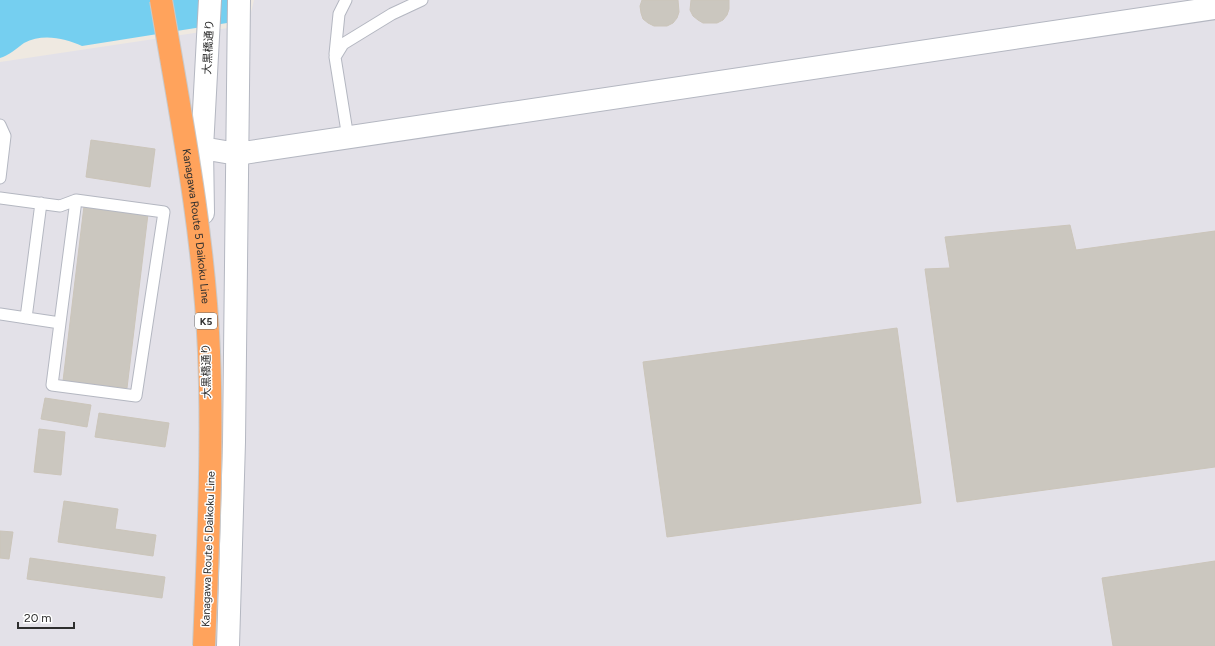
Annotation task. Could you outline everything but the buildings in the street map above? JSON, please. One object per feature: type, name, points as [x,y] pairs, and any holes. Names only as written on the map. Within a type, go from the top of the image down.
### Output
[{"type":"highway","name":"Kanagawa Route 5 Daikoku Line","points":[[161,0],[192,177],[202,260],[209,351],[211,448],[204,646]]},
{"type":"highway","name":"Kanagawa Route 5 Daikoku Line","points":[[169,0],[199,171],[210,258],[220,448],[212,646]]},
{"type":"street","name":"大黒橋通り","points":[[208,646],[202,148],[210,0]]},
{"type":"street","points":[[228,646],[234,442],[239,0]]},
{"type":"street","points":[[202,148],[237,154],[1215,8]]},
{"type":"lane","points":[[346,0],[339,14],[335,56],[348,138]]},
{"type":"lane","points":[[335,56],[343,44],[392,14],[422,0]]},
{"type":"lane","points":[[0,125],[5,136],[0,178]]},
{"type":"lane","points":[[0,198],[41,202],[60,206],[76,200],[164,212],[136,396],[52,385],[76,200]]},
{"type":"lane","points":[[26,318],[41,202]]},
{"type":"lane","points":[[0,314],[60,323]]},
{"type":"shaded area","points":[[254,0],[1215,0],[1215,646],[0,646],[0,62],[248,25]]},
{"type":"water","points":[[0,0],[251,0],[246,20],[82,46],[61,39],[46,37],[38,38],[24,43],[9,54],[0,58]]}]
